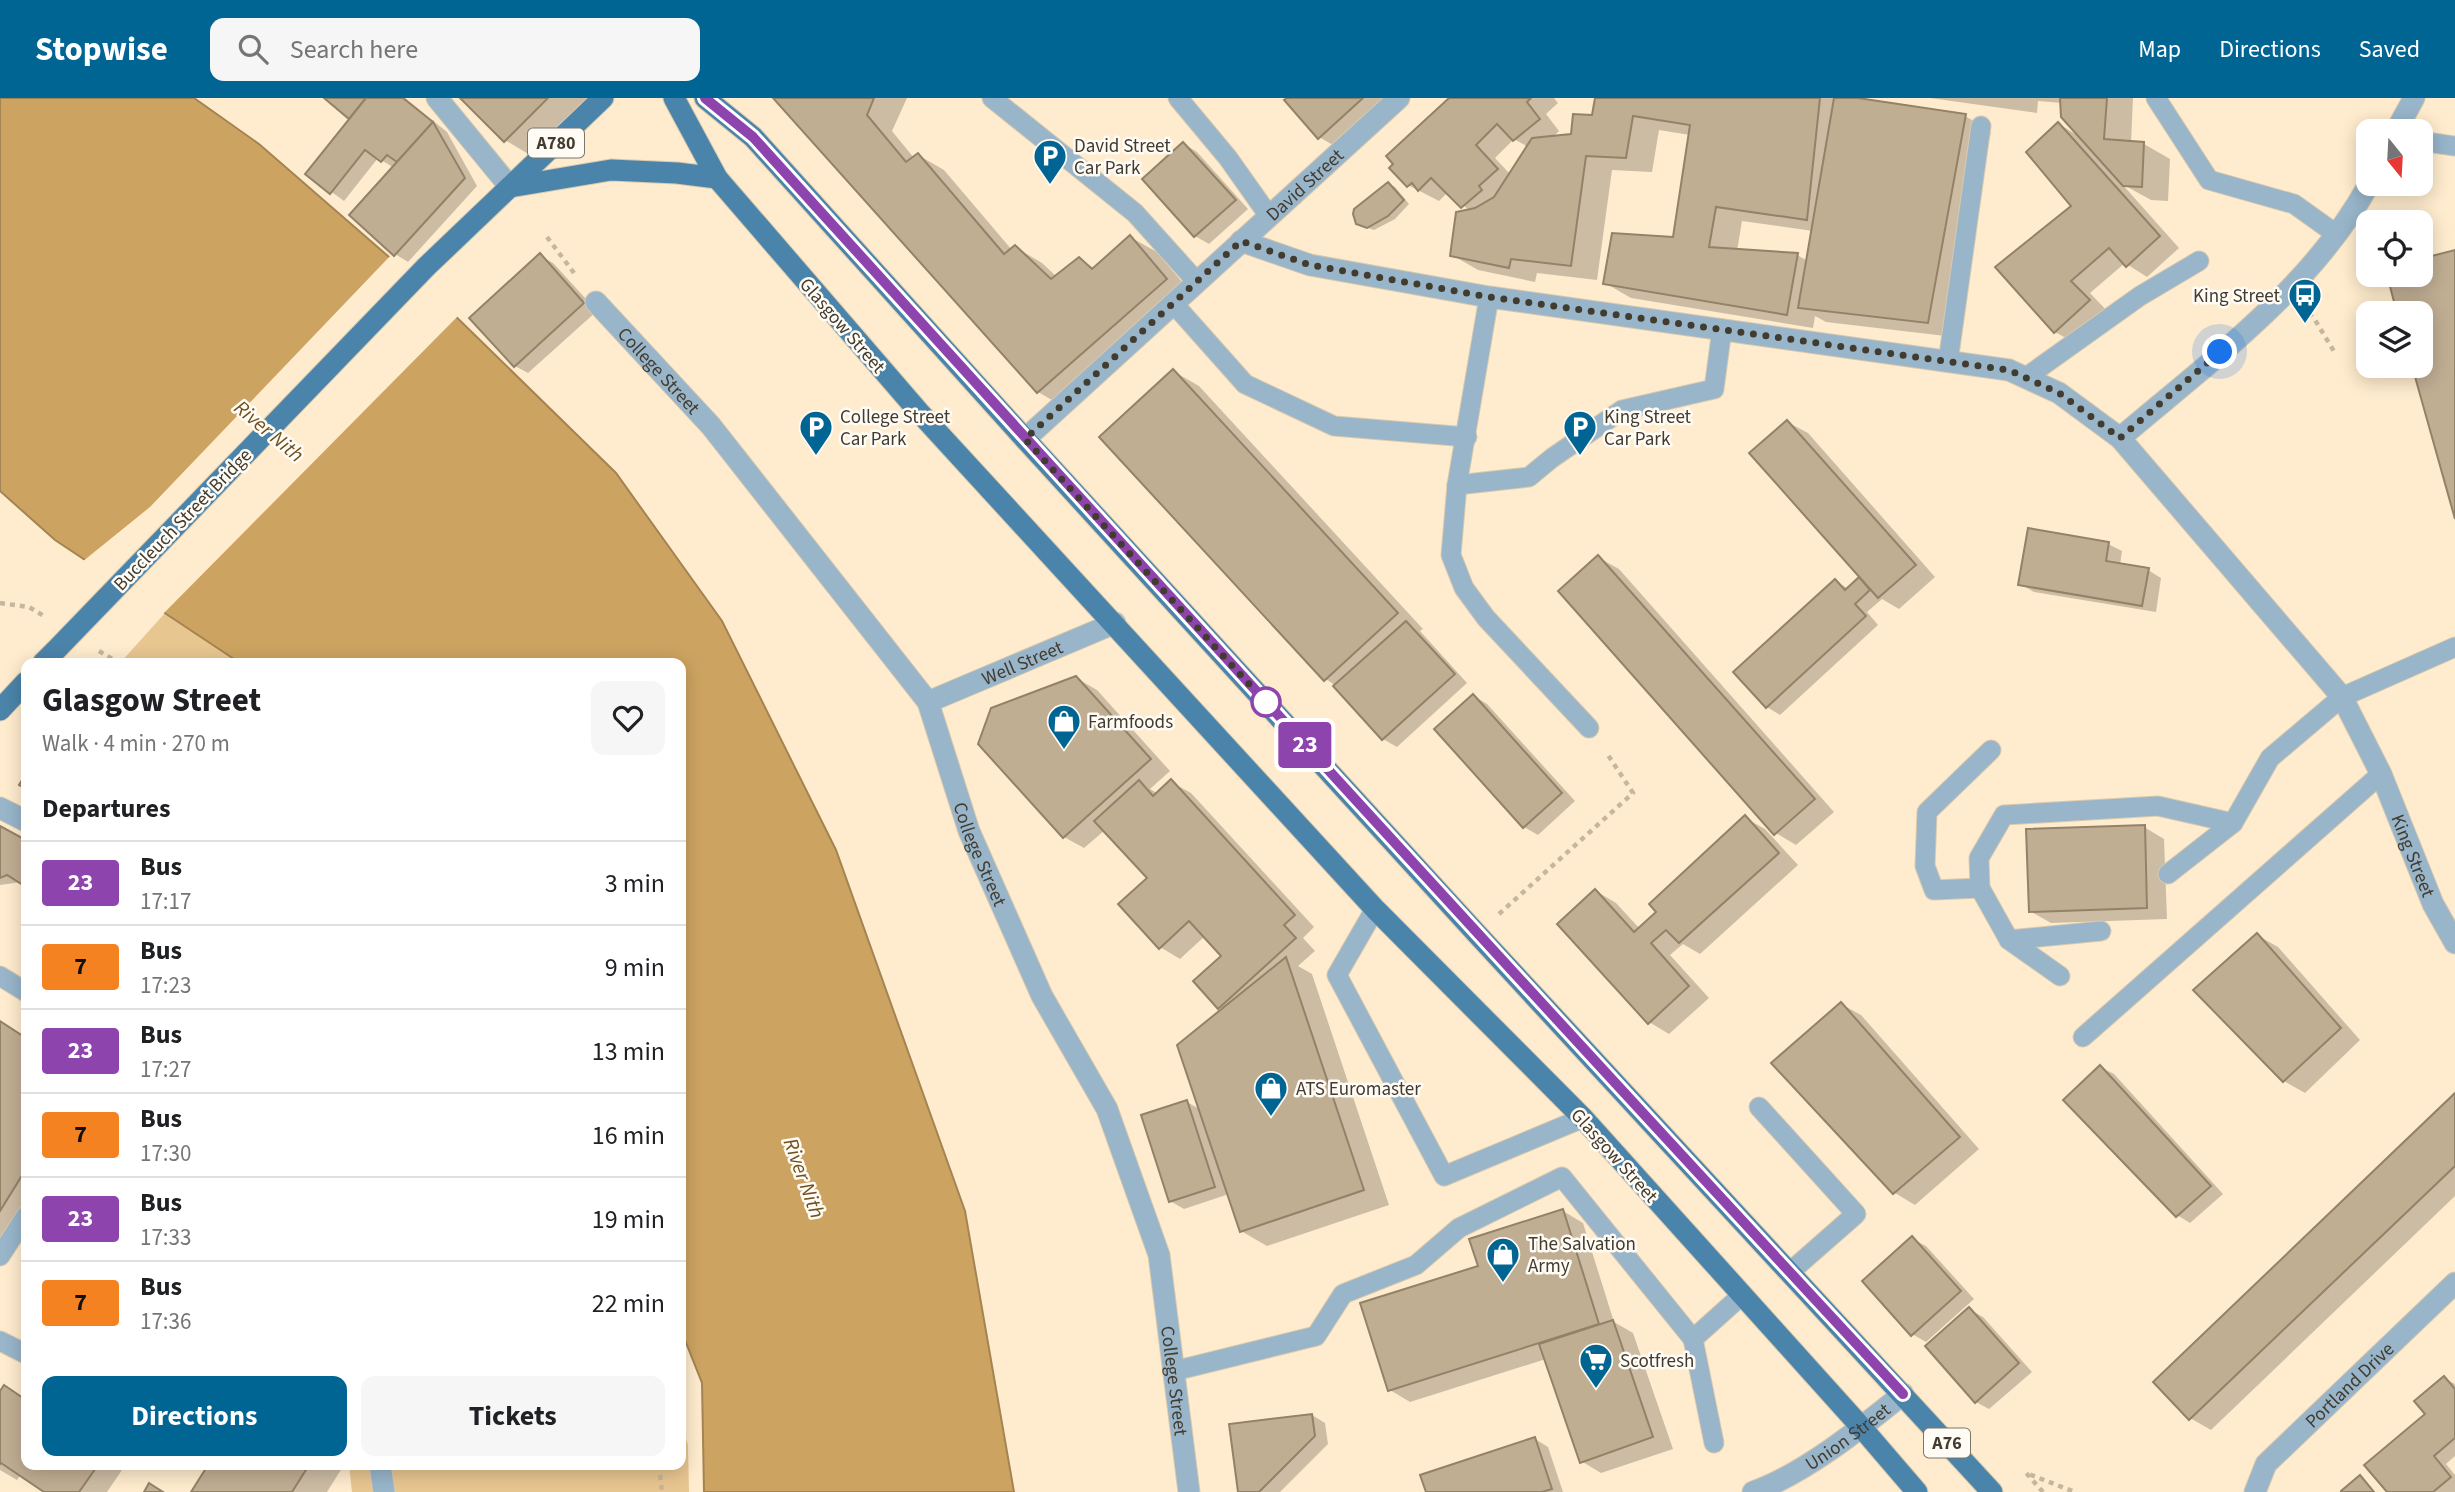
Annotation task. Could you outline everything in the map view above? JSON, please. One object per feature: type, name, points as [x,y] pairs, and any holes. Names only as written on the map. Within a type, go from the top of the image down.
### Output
[{"type":"main road","name":"A780","points":[[510,187],[603,98]]},
{"type":"main road","name":"Glasgow Street","points":[[674,98],[717,178],[919,412],[1115,622],[1375,909],[1583,1118],[1862,1428]]},
{"type":"main road","name":"A76","points":[[705,98],[753,137],[1025,439],[1992,1492]]},
{"type":"main road","points":[[510,187],[611,170],[717,178]]},
{"type":"main road","name":"Buccleuch Street Bridge","points":[[49,657],[426,267],[510,187]]},
{"type":"main road","points":[[0,710],[21,687]]},
{"type":"main road","name":"A76","points":[[1862,1428],[1917,1492]]},
{"type":"street","points":[[437,98],[510,187]]},
{"type":"street","name":"David Street","points":[[1025,439],[1398,98]]},
{"type":"street","points":[[2401,119],[2410,99]]},
{"type":"street","points":[[2120,438],[2239,335],[2304,274],[2352,214],[2362,196]]},
{"type":"street","name":"King Street","points":[[1241,241],[1310,265],[1489,297],[2009,370],[2059,393],[2120,438],[2342,697],[2381,774],[2433,904],[2455,943]]},
{"type":"street","name":"College Street","points":[[596,302],[711,426],[928,702],[975,844],[1042,996],[1107,1109],[1159,1255],[1189,1492]]},
{"type":"street","name":"Well Street","points":[[928,702],[1115,622]]},
{"type":"street","points":[[0,808],[21,818]]},
{"type":"street","name":"Portland Drive","points":[[2255,1492],[2266,1464],[2455,1283]]},
{"type":"street","name":"Union Street","points":[[1754,1492],[1774,1485],[1862,1428],[1903,1394]]},
{"type":"street","points":[[381,1470],[384,1492]]},
{"type":"lane","points":[[992,98],[1135,213],[1197,282]]},
{"type":"lane","points":[[1178,98],[1228,158],[1269,216]]},
{"type":"lane","points":[[2156,98],[2209,180],[2294,204],[2336,234]]},
{"type":"lane","points":[[1948,362],[1981,126]]},
{"type":"lane","points":[[2433,143],[2455,146]]},
{"type":"lane","points":[[2025,378],[2140,296],[2199,261]]},
{"type":"lane","points":[[1489,297],[1458,485],[1451,555],[1464,588],[1486,618],[1589,729]]},
{"type":"lane","points":[[1173,303],[1245,384],[1334,426],[1467,437]]},
{"type":"lane","points":[[1458,485],[1529,477],[1622,410],[1714,389],[1722,329]]},
{"type":"lane","points":[[2168,874],[2233,823],[2270,758],[2342,697],[2455,647]]},
{"type":"lane","points":[[1980,888],[1934,890],[1925,866],[1927,812],[1991,750]]},
{"type":"lane","points":[[2083,1037],[2381,774]]},
{"type":"lane","points":[[2060,976],[2009,940],[1980,888],[1979,858],[2004,815],[2158,806],[2233,823]]},
{"type":"lane","points":[[1375,909],[1337,975],[1444,1176],[1583,1118]]},
{"type":"lane","points":[[2009,940],[2101,931]]},
{"type":"lane","points":[[0,976],[21,989]]},
{"type":"lane","points":[[1759,1107],[1856,1214],[1790,1272]]},
{"type":"lane","points":[[1174,1371],[1316,1336],[1343,1294],[1416,1265],[1459,1228],[1562,1177],[1693,1339],[1714,1443]]},
{"type":"lane","points":[[0,1256],[21,1224]]},
{"type":"lane","points":[[1693,1339],[1742,1295]]},
{"type":"lane","points":[[0,1341],[21,1352]]},
{"type":"path","points":[[547,237],[596,302]]},
{"type":"path","points":[[2285,291],[2315,320],[2335,353]]},
{"type":"path","points":[[0,603],[29,607]]},
{"type":"path","points":[[1477,933],[1633,793],[1589,729]]},
{"type":"path","points":[[660,1470],[662,1492]]},
{"type":"path","points":[[2043,1492],[2026,1473],[2075,1492]]},
{"type":"shaded area","points":[[165,613],[232,658],[124,658]]},
{"type":"shaded area","points":[[686,1438],[688,1445],[689,1492],[352,1492],[350,1470],[686,1470]]},
{"type":"water","name":"River Nith","points":[[0,98],[194,98],[259,144],[442,303],[616,473],[722,621],[836,850],[965,1211],[1014,1492],[704,1492],[702,1383],[686,1343],[686,658],[232,658],[55,540],[0,491]]},
{"type":"pier","points":[[392,254],[459,315],[162,615],[82,562],[150,507]]},
{"type":"building","points":[[324,98],[366,98],[349,119]]},
{"type":"building","points":[[366,98],[403,98],[433,122],[397,162],[387,155],[381,162],[365,150],[330,194],[305,174]]},
{"type":"building","points":[[460,98],[548,98],[504,142]]},
{"type":"building","points":[[773,98],[874,98],[867,115],[906,162],[918,153],[1004,254],[1015,245],[1051,279],[1079,257],[1092,269],[1130,235],[1167,279],[1037,393]]},
{"type":"building","points":[[1363,98],[1318,139],[1284,100]]},
{"type":"building","points":[[1449,98],[1531,98],[1527,102],[1540,119],[1513,141],[1497,124],[1476,145],[1498,169],[1479,186],[1482,190],[1461,208],[1431,178],[1418,191],[1412,183],[1407,187],[1389,168],[1393,164],[1386,156]]},
{"type":"building","points":[[1595,98],[1820,98],[1807,220],[1716,207],[1709,247],[1798,253],[1787,315],[1603,284],[1612,233],[1673,237],[1690,125],[1633,116],[1626,158],[1586,156],[1571,266],[1511,259],[1509,268],[1450,256],[1456,212],[1475,208],[1494,197],[1532,138],[1571,134],[1573,114],[1592,115]]},
{"type":"building","points":[[1834,98],[1858,98],[1966,114],[1928,323],[1798,308]]},
{"type":"building","points":[[2060,98],[2107,98],[2104,139],[2144,142],[2142,187],[2123,186],[2061,117]]},
{"type":"building","points":[[433,122],[465,178],[394,256],[349,215]]},
{"type":"building","points":[[2058,122],[2160,236],[2126,267],[2109,248],[2071,281],[2090,300],[2054,333],[1995,267],[2071,206],[2026,152]]},
{"type":"building","points":[[1183,142],[1236,200],[1194,237],[1142,179]]},
{"type":"building","points":[[1388,182],[1404,200],[1388,216],[1367,228],[1356,224],[1354,209]]},
{"type":"building","points":[[2455,250],[2455,519],[2415,378],[2433,378],[2433,301],[2394,301],[2390,287],[2433,287],[2433,256]]},
{"type":"building","points":[[540,253],[584,303],[514,367],[469,318]]},
{"type":"building","points":[[1173,369],[1398,613],[1324,681],[1099,437]]},
{"type":"building","points":[[1787,420],[1916,565],[1878,598],[1749,453]]},
{"type":"building","points":[[2028,528],[2109,542],[2106,561],[2149,568],[2142,606],[2018,585]]},
{"type":"building","points":[[1598,555],[1815,799],[1774,835],[1558,591]]},
{"type":"building","points":[[1859,577],[1870,590],[1855,604],[1866,616],[1766,708],[1733,672],[1835,579],[1845,590]]},
{"type":"building","points":[[1406,621],[1455,674],[1382,740],[1333,686]]},
{"type":"building","name":"Farmfoods","points":[[1076,676],[1151,759],[1063,838],[978,744],[991,708]]},
{"type":"building","points":[[1473,694],[1562,793],[1523,828],[1434,729]]},
{"type":"building","points":[[1171,779],[1295,915],[1284,925],[1296,938],[1218,1009],[1193,981],[1221,956],[1189,921],[1159,949],[1118,904],[1147,878],[1094,821],[1139,780],[1153,796]]},
{"type":"building","points":[[1745,815],[1779,853],[1679,943],[1666,930],[1651,943],[1689,986],[1648,1024],[1557,924],[1595,889],[1634,932],[1656,912],[1649,904]]},
{"type":"building","points":[[2145,825],[2147,908],[2029,912],[2026,829]]},
{"type":"building","points":[[0,826],[21,837],[21,884],[7,875],[0,878]]},
{"type":"building","points":[[2257,933],[2341,1028],[2283,1082],[2193,990]]},
{"type":"building","name":"ATS Euromaster","points":[[1286,957],[1364,1190],[1240,1232],[1177,1045]]},
{"type":"building","points":[[1841,1002],[1960,1137],[1893,1194],[1771,1063]]},
{"type":"building","points":[[0,1021],[21,1035],[21,1177],[0,1211]]},
{"type":"building","points":[[2100,1065],[2211,1186],[2176,1217],[2063,1100]]},
{"type":"building","points":[[2455,1093],[2455,1166],[2189,1420],[2153,1382]]},
{"type":"building","points":[[1187,1100],[1215,1187],[1169,1202],[1141,1115]]},
{"type":"building","name":"The Salvation Army","points":[[1563,1209],[1599,1324],[1388,1391],[1360,1303],[1478,1266],[1469,1239]]},
{"type":"building","points":[[1912,1236],[1961,1291],[1911,1336],[1862,1281]]},
{"type":"building","points":[[1969,1307],[2019,1363],[1975,1403],[1925,1346]]},
{"type":"building","name":"Scotfresh","points":[[1613,1320],[1653,1437],[1580,1463],[1539,1344]]},
{"type":"building","points":[[2444,1376],[2455,1389],[2455,1438],[2434,1456],[2451,1477],[2433,1492],[2387,1492],[2364,1465],[2425,1414],[2414,1401]]},
{"type":"building","points":[[4,1385],[21,1397],[21,1470],[94,1470],[79,1492],[44,1492],[0,1464],[0,1391]]},
{"type":"building","points":[[1312,1414],[1315,1436],[1259,1492],[1238,1492],[1229,1424]]},
{"type":"building","points":[[1535,1437],[1552,1489],[1542,1492],[1426,1492],[1420,1475]]},
{"type":"building","points":[[205,1470],[306,1470],[292,1492],[191,1492]]},
{"type":"building","points":[[2360,1475],[2374,1492],[2341,1492],[2341,1491]]},
{"type":"building","points":[[149,1483],[163,1492],[144,1492]]},
{"type":"bus line","name":"23","points":[[705,98],[753,137],[1458,913],[1903,1394]]},
{"type":"place","name":"David Street Car Park","points":[[1050,186]]},
{"type":"place","name":"King Street","points":[[2305,325]]},
{"type":"place","name":"College Street Car Park","points":[[816,457]]},
{"type":"place","name":"King Street Car Park","points":[[1580,457]]},
{"type":"place","name":"Farmfoods","points":[[1064,751]]},
{"type":"place","name":"ATS Euromaster","points":[[1271,1118]]},
{"type":"place","name":"The Salvation Army","points":[[1503,1284]]},
{"type":"place","name":"Scotfresh","points":[[1596,1390]]},
{"type":"route","points":[[1266,702],[1270,707],[1025,439],[1241,241],[1310,265],[1489,297],[2009,370],[2059,393],[2120,438],[2220,352]]}]
